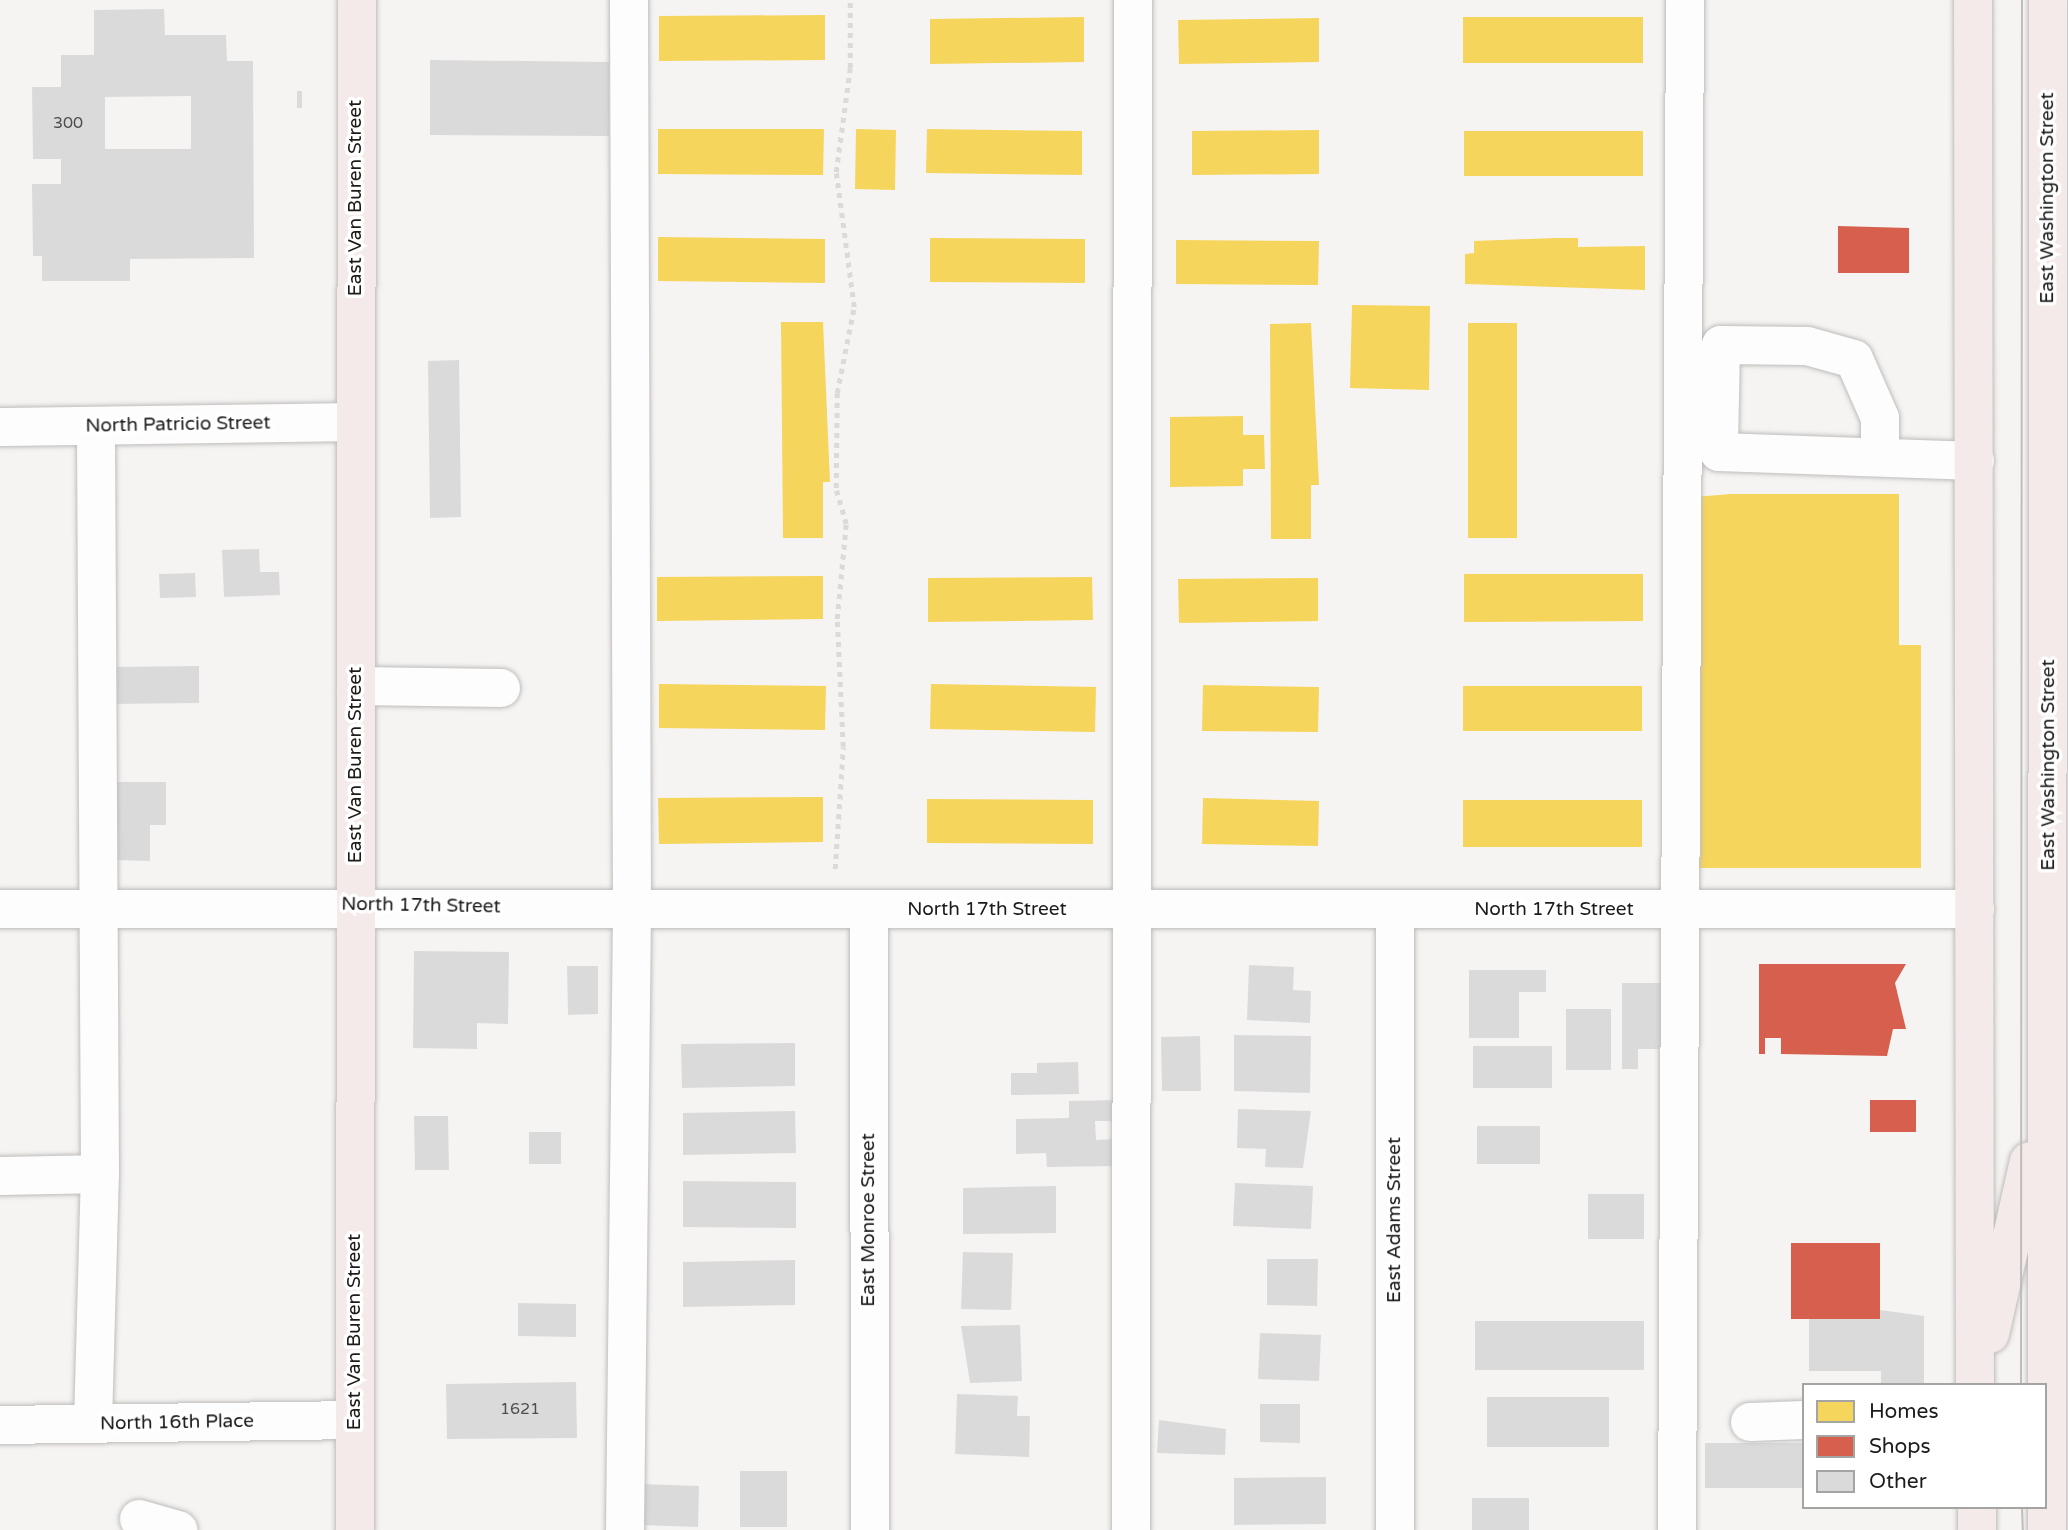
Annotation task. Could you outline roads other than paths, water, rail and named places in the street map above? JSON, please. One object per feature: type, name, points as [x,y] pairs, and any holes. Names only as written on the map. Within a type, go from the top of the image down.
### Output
[{"type":"main road","name":"East Van Buren Street","points":[[355,1530],[357,0]]},
{"type":"main road","points":[[1973,0],[1977,1383]]},
{"type":"main road","name":"East Washington Street","points":[[2047,1530],[2057,1448],[2048,1066],[2058,917],[2058,265],[2048,0]]},
{"type":"main road","points":[[1977,1383],[2048,1066]]},
{"type":"main road","points":[[1977,1509],[1977,1530]]},
{"type":"street","points":[[625,1530],[632,909],[629,0]]},
{"type":"street","points":[[1131,1530],[1133,0]]},
{"type":"street","points":[[1678,1530],[1678,910],[1685,0]]},
{"type":"street","points":[[1880,457],[1880,418],[1854,359],[1807,346],[1721,345],[1719,452],[1975,461]]},
{"type":"street","name":"North Patricio Street","points":[[0,427],[356,422]]},
{"type":"street","points":[[93,1423],[100,1174],[96,426]]},
{"type":"street","points":[[356,686],[501,688]]},
{"type":"street","name":"North 17th Street","points":[[0,909],[357,905],[1132,911],[1975,909]]},
{"type":"street","name":"East Monroe Street","points":[[869,909],[870,1530]]},
{"type":"street","name":"East Adams Street","points":[[1395,911],[1395,1530]]},
{"type":"street","points":[[0,1175],[100,1174]]},
{"type":"street","name":"North 16th Place","points":[[0,1425],[354,1420]]},
{"type":"street","points":[[1750,1422],[1802,1420]]},
{"type":"street","points":[[139,1519],[178,1530]]},
{"type":"tram line","points":[[2021,1383],[2022,0]]},
{"type":"tram line","points":[[2022,1509],[2023,1530]]}]
